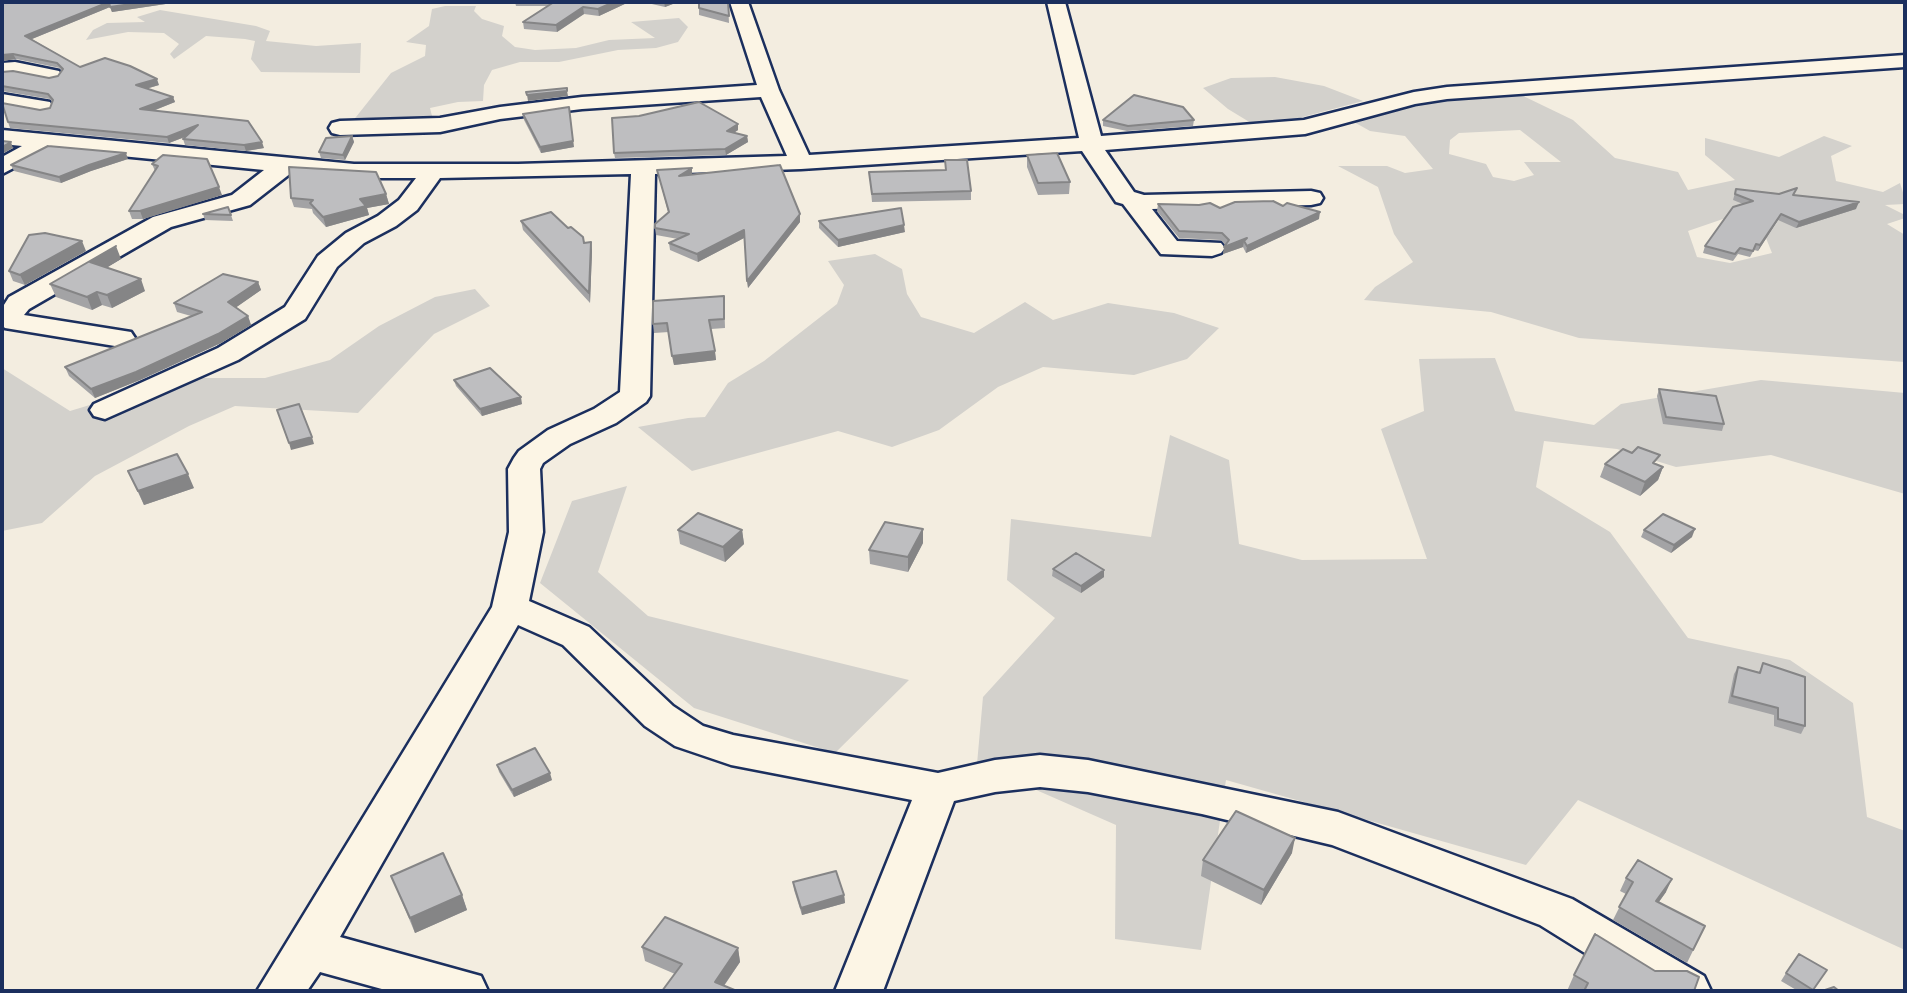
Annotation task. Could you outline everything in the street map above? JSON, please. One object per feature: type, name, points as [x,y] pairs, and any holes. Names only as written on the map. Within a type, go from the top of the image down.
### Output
[{"type":"street","points":[[739,2],[769,90],[801,162]]},
{"type":"street","points":[[1056,2],[1096,157],[1123,195],[1133,201],[1170,249],[1212,248]]},
{"type":"street","points":[[2,137],[355,171],[801,162],[1091,144],[1305,127],[1414,98],[1447,93],[1905,61]]},
{"type":"street","points":[[2,69],[15,68],[52,75]]},
{"type":"street","points":[[340,128],[440,125],[500,113],[582,103],[769,90]]},
{"type":"street","points":[[2,100],[42,107]]},
{"type":"street","points":[[2,167],[45,142]]},
{"type":"street","points":[[121,338],[15,322],[9,317],[19,303],[162,222],[242,200],[286,165]]},
{"type":"street","points":[[281,991],[309,949],[510,607],[526,532],[524,469],[530,458],[559,437],[605,416],[635,396],[643,167]]},
{"type":"street","points":[[105,410],[228,354],[295,313],[327,262],[355,238],[387,221],[408,205],[433,171]]},
{"type":"street","points":[[1133,201],[1311,198]]},
{"type":"street","points":[[510,607],[576,636],[659,716],[689,736],[731,750],[938,789],[995,776],[1040,771],[1088,776],[1202,797],[1338,829],[1556,912],[1688,991]]},
{"type":"street","points":[[859,991],[938,789]]},
{"type":"street","points":[[309,949],[464,991]]},
{"type":"shaded area","points":[[445,6],[476,6],[474,11],[482,19],[504,26],[502,36],[515,47],[535,50],[576,48],[609,40],[655,38],[631,22],[679,18],[688,27],[678,42],[656,48],[618,50],[559,62],[520,62],[492,70],[484,85],[483,101],[458,102],[430,108],[433,120],[352,122],[391,73],[425,56],[426,45],[406,42],[429,26],[432,9]]},
{"type":"shaded area","points":[[160,10],[256,26],[270,31],[266,41],[316,46],[361,43],[360,73],[261,72],[251,59],[255,41],[245,39],[206,36],[174,59],[170,54],[179,44],[164,33],[128,32],[86,40],[93,30],[107,23],[145,22],[137,17]]},
{"type":"shaded area","points":[[1275,77],[1324,86],[1363,101],[1284,122],[1251,123],[1228,109],[1203,88],[1231,78]]},
{"type":"shaded area","points":[[1517,93],[1573,120],[1615,158],[1678,172],[1688,190],[1735,180],[1705,155],[1705,138],[1779,157],[1824,136],[1852,146],[1831,156],[1836,181],[1883,192],[1900,183],[1905,199],[1905,204],[1885,205],[1905,215],[1905,218],[1887,224],[1905,235],[1905,362],[1579,338],[1491,312],[1364,300],[1375,287],[1413,262],[1394,234],[1378,187],[1338,166],[1387,166],[1405,173],[1433,169],[1405,136],[1370,131],[1354,122],[1443,97]],"holes":[[[1520,130],[1561,162],[1524,162],[1534,175],[1514,181],[1493,177],[1486,164],[1449,154],[1450,140],[1459,133]],[[1723,219],[1764,233],[1772,253],[1730,263],[1697,257],[1688,231]]]},
{"type":"shaded area","points":[[875,254],[902,269],[907,294],[921,317],[974,333],[1025,302],[1053,320],[1108,303],[1174,313],[1219,328],[1187,359],[1134,375],[1043,367],[998,387],[939,430],[892,447],[838,431],[692,471],[638,427],[705,417],[728,383],[764,361],[837,304],[844,285],[828,261]]},
{"type":"shaded area","points":[[475,289],[490,306],[434,334],[358,413],[235,406],[189,426],[95,476],[42,523],[2,531],[2,368],[70,411],[179,378],[265,378],[330,360],[379,326],[435,297]]},
{"type":"shaded area","points":[[1495,358],[1515,411],[1594,425],[1621,404],[1761,380],[1905,393],[1905,494],[1771,455],[1676,467],[1617,449],[1544,441],[1536,487],[1610,532],[1688,638],[1790,660],[1853,703],[1867,817],[1905,831],[1905,950],[1578,800],[1526,865],[1226,780],[1201,950],[1115,939],[1116,825],[977,764],[983,697],[1055,618],[1007,580],[1011,519],[1151,537],[1170,435],[1229,460],[1239,544],[1302,560],[1427,559],[1381,429],[1424,411],[1419,359]]},
{"type":"shaded area","points":[[627,486],[598,572],[648,616],[909,680],[835,753],[694,708],[540,583],[572,501]]},
{"type":"building","points":[[2,2],[109,2],[25,36],[80,67],[105,58],[130,66],[157,79],[136,85],[173,97],[140,109],[248,121],[262,142],[244,145],[183,139],[198,125],[167,137],[8,122],[2,103],[40,110],[50,108],[53,100],[48,94],[2,86],[2,72],[13,71],[49,78],[58,76],[63,69],[57,63],[13,54],[2,55]]},
{"type":"building","points":[[109,2],[145,2],[110,7]]},
{"type":"building","points":[[554,2],[614,2],[598,9],[583,7],[556,25],[523,22]]},
{"type":"building","points":[[699,2],[728,2],[729,16],[699,8]]},
{"type":"building","points":[[567,88],[567,91],[527,95],[526,92]]},
{"type":"building","points":[[1134,95],[1183,107],[1194,120],[1128,126],[1103,120]]},
{"type":"building","points":[[699,102],[738,124],[727,131],[747,136],[725,149],[614,153],[612,118],[639,116]]},
{"type":"building","points":[[569,107],[573,141],[540,147],[523,114]]},
{"type":"building","points":[[352,136],[343,155],[319,152],[326,138]]},
{"type":"building","points":[[48,146],[126,153],[59,177],[11,165]]},
{"type":"building","points":[[1057,153],[1070,182],[1038,183],[1027,155]]},
{"type":"building","points":[[163,155],[207,159],[219,187],[140,211],[129,211],[158,166],[152,164]]},
{"type":"building","points":[[945,160],[967,160],[971,191],[872,194],[869,172],[946,170]]},
{"type":"building","points":[[780,165],[800,214],[747,281],[744,230],[697,254],[669,243],[689,234],[655,228],[655,224],[669,212],[657,170],[692,168],[679,176]]},
{"type":"building","points":[[289,167],[376,172],[386,194],[360,199],[366,206],[323,217],[310,203],[313,200],[291,198]]},
{"type":"building","points":[[1797,188],[1793,195],[1859,202],[1799,222],[1781,214],[1753,251],[1740,248],[1735,254],[1705,246],[1733,207],[1753,201],[1735,194],[1736,189],[1779,194]]},
{"type":"building","points":[[1273,201],[1283,206],[1287,203],[1320,212],[1247,246],[1244,241],[1247,238],[1224,247],[1229,240],[1222,233],[1179,231],[1158,204],[1210,203],[1220,208],[1235,202]]},
{"type":"building","points":[[228,207],[231,215],[203,214]]},
{"type":"building","points":[[901,208],[904,225],[838,240],[819,221]]},
{"type":"building","points":[[551,212],[568,228],[571,227],[583,237],[584,243],[591,242],[589,293],[521,221]]},
{"type":"building","points":[[45,233],[82,241],[20,275],[9,271],[29,235]]},
{"type":"building","points":[[116,246],[90,262],[141,279],[107,295],[97,292],[87,297],[50,284]]},
{"type":"building","points":[[223,274],[258,282],[228,302],[248,316],[218,334],[136,372],[91,389],[65,367],[202,312],[174,303]]},
{"type":"building","points":[[724,296],[724,319],[709,320],[715,351],[672,356],[667,323],[653,324],[653,301]]},
{"type":"building","points":[[490,368],[521,397],[480,409],[454,380]]},
{"type":"building","points":[[1659,389],[1716,396],[1724,424],[1666,417]]},
{"type":"building","points":[[299,404],[312,437],[289,443],[277,410]]},
{"type":"building","points":[[1638,447],[1660,455],[1653,463],[1663,467],[1645,482],[1605,464],[1623,449],[1632,453]]},
{"type":"building","points":[[177,454],[188,474],[138,491],[128,471]]},
{"type":"building","points":[[698,513],[742,530],[723,547],[678,530]]},
{"type":"building","points":[[1663,514],[1695,529],[1674,545],[1644,530]]},
{"type":"building","points":[[885,522],[923,529],[908,557],[869,550]]},
{"type":"building","points":[[1076,553],[1104,570],[1081,586],[1053,569]]},
{"type":"building","points":[[1763,663],[1805,677],[1805,726],[1778,719],[1778,708],[1732,696],[1738,667],[1760,673]]},
{"type":"building","points":[[535,748],[550,773],[512,790],[497,765]]},
{"type":"building","points":[[1236,811],[1295,838],[1264,890],[1203,860]]},
{"type":"building","points":[[443,853],[462,895],[410,918],[391,876]]},
{"type":"building","points":[[1638,860],[1672,879],[1656,901],[1705,926],[1693,950],[1619,907],[1633,882],[1626,878]]},
{"type":"building","points":[[836,871],[844,895],[801,908],[793,882]]},
{"type":"building","points":[[665,917],[738,948],[715,982],[737,991],[662,991],[682,964],[642,947]]},
{"type":"building","points":[[1595,934],[1655,971],[1687,971],[1699,977],[1694,991],[1584,991],[1588,983],[1574,975]]},
{"type":"building","points":[[1799,954],[1827,970],[1813,990],[1786,973]]},
{"type":"building","points":[[1834,987],[1839,991],[1822,991]]}]
